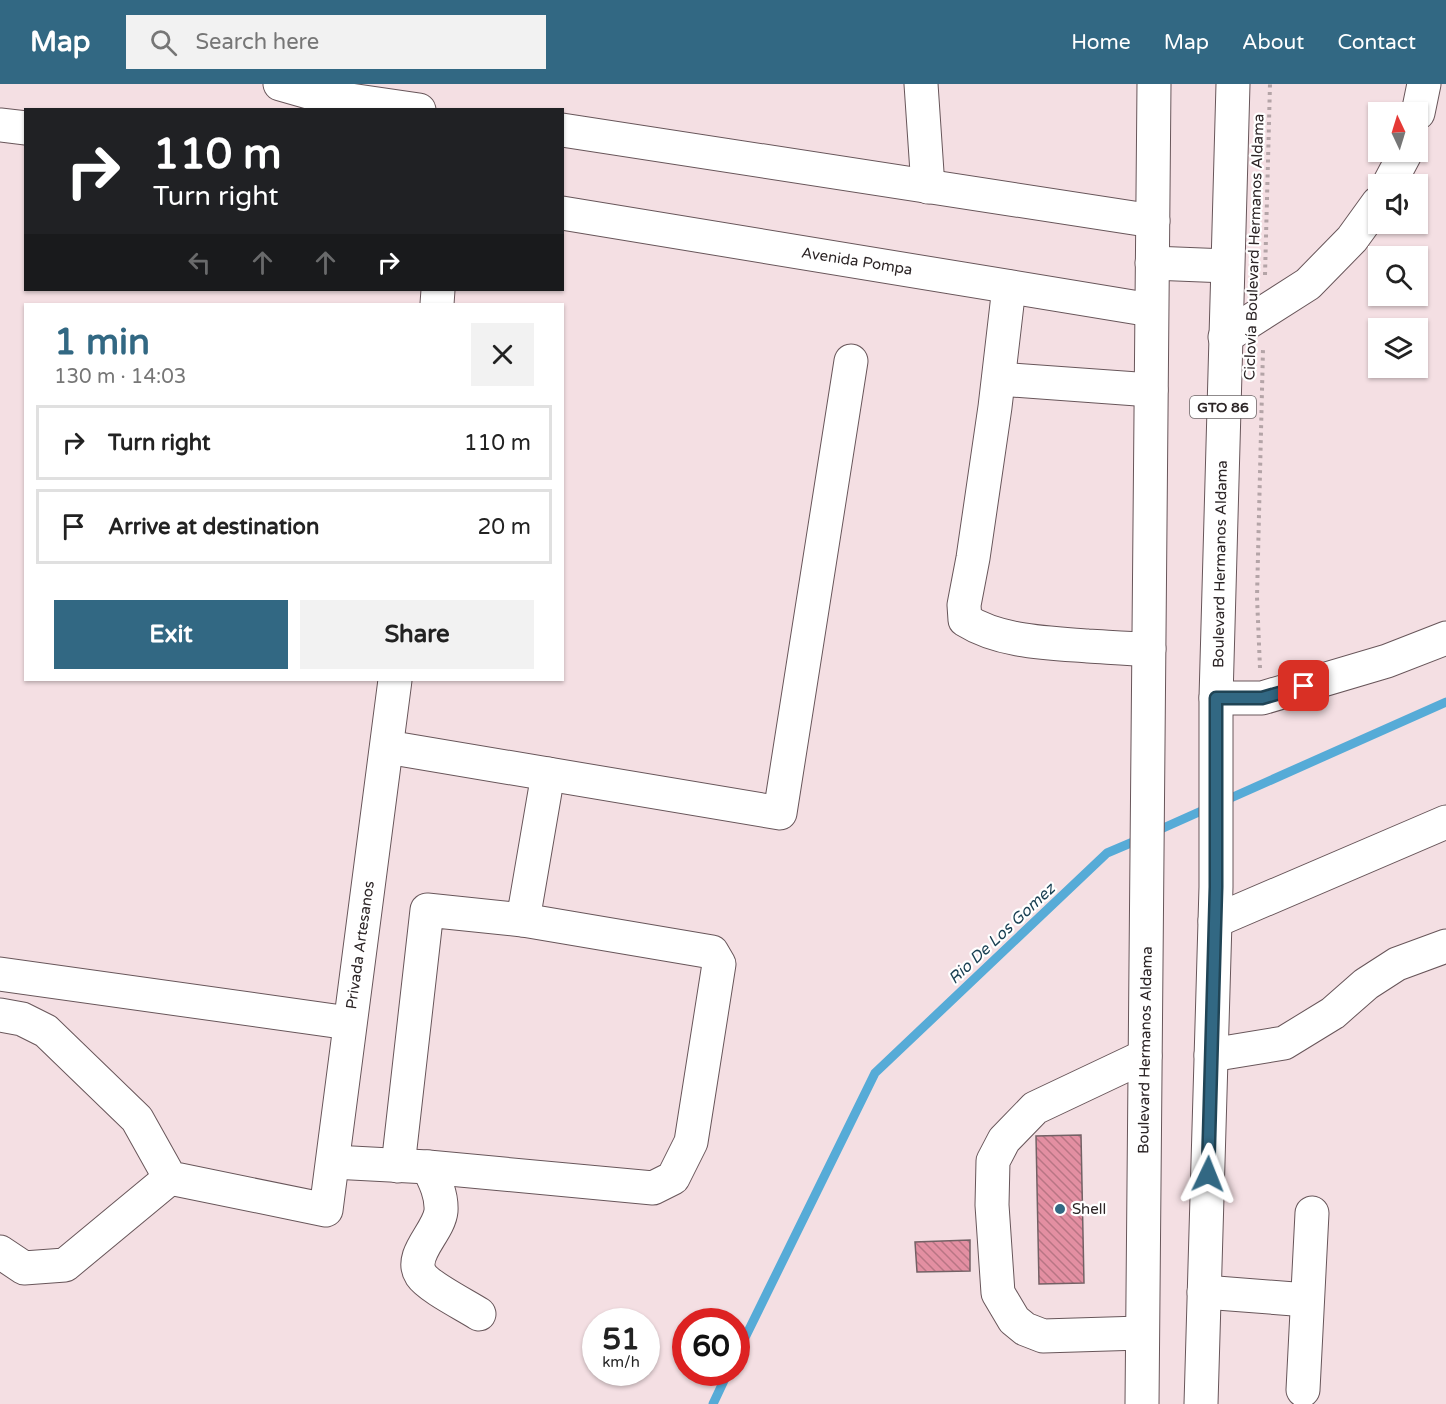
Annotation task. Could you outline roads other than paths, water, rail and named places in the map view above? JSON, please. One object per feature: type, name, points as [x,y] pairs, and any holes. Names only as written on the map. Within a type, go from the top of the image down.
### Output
[{"type":"main road","points":[[280,84],[408,108]]},
{"type":"main road","points":[[921,84],[928,187]]},
{"type":"main road","name":"Boulevard Hermanos Aldama","points":[[1142,1404],[1154,84]]},
{"type":"main road","name":"Boulevard Hermanos Aldama","points":[[1201,1404],[1216,887],[1216,698],[1233,84]]},
{"type":"main road","points":[[1420,102],[1424,84]]},
{"type":"main road","points":[[0,124],[24,129]]},
{"type":"main road","points":[[564,130],[1153,221]]},
{"type":"main road","name":"Avenida Pompa","points":[[564,213],[1151,310]]},
{"type":"main road","points":[[1225,337],[1308,284],[1352,239],[1368,217]]},
{"type":"main road","points":[[1152,263],[1227,266]]},
{"type":"main road","points":[[1009,286],[999,379],[964,605],[965,620],[996,633],[1038,642],[1149,650]]},
{"type":"main road","points":[[387,747],[780,813],[851,361]]},
{"type":"main road","points":[[999,379],[1151,390]]},
{"type":"main road","points":[[1216,698],[1262,698],[1388,661],[1446,638]]},
{"type":"main road","name":"Privada Artesanos","points":[[170,1178],[326,1210],[395,681]]},
{"type":"main road","points":[[523,920],[548,774]]},
{"type":"main road","points":[[1215,921],[1446,822]]},
{"type":"main road","points":[[333,1162],[413,1166],[653,1188],[673,1178],[692,1142],[719,964],[712,952],[523,920],[427,910],[413,1166]]},
{"type":"main road","points":[[1211,1055],[1284,1043],[1333,1013],[1366,984],[1397,964],[1446,946]]},
{"type":"main road","points":[[0,974],[349,1023]]},
{"type":"main road","points":[[0,1015],[22,1019],[46,1031],[136,1119],[170,1178],[65,1265],[24,1268],[0,1252]]},
{"type":"main road","points":[[1141,1333],[1043,1335],[1024,1329],[1014,1320],[998,1293],[992,1205],[993,1161],[1004,1140],[1035,1108],[1145,1056]]},
{"type":"main road","points":[[413,1166],[439,1190],[441,1212],[435,1230],[421,1252],[418,1268],[428,1282],[479,1314]]},
{"type":"main road","points":[[1302,1390],[1312,1213]]},
{"type":"main road","points":[[1204,1292],[1307,1300]]},
{"type":"waterway","name":"Rio De Los Gomez","points":[[1224,801],[1446,702]]},
{"type":"waterway","name":"Rio De Los Gomez","points":[[1152,833],[1208,808]]},
{"type":"waterway","name":"Rio De Los Gomez","points":[[750,1327],[875,1073],[1107,853],[1140,839]]},
{"type":"waterway","name":"Rio De Los Gomez","points":[[713,1404],[721,1386]]},
{"type":"place","name":"Shell","points":[[1060,1209]]}]
